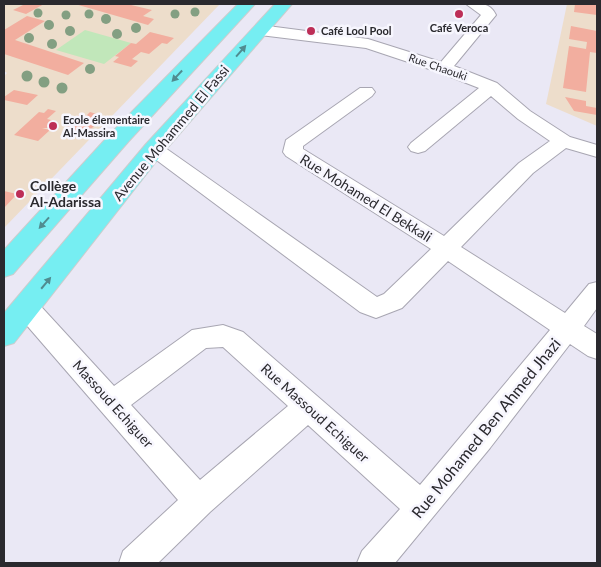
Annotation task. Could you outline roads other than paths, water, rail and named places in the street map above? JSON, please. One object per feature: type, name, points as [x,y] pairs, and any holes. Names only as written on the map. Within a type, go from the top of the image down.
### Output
[{"type":"main road","points":[[4,268],[134,122],[247,4]]},
{"type":"main road","name":"Avenue Mohammed El Fassi","points":[[4,334],[154,150],[284,4]]},
{"type":"street","points":[[444,68],[490,15],[486,9],[473,4]]},
{"type":"street","name":"Rue Chaouki","points":[[260,30],[368,44],[444,68],[491,86],[524,114],[563,141],[597,151]]},
{"type":"street","points":[[418,147],[491,86]]},
{"type":"street","name":"Rue Mohamed El Bekkali","points":[[366,92],[292,144],[294,152],[446,248],[597,348]]},
{"type":"street","name":"Rue Mohamed El Bekkali","points":[[154,150],[368,305],[376,308],[383,307],[393,301],[526,168],[563,141]]},
{"type":"street","name":"Rue Mohamed Ben Ahmed Jhazi","points":[[374,563],[480,438],[566,328],[597,292]]},
{"type":"street","name":"Massoud Echiguer","points":[[26,307],[199,501]]},
{"type":"street","name":"Rue Massoud Echiguer","points":[[112,403],[201,338],[223,336],[234,340],[422,508]]},
{"type":"street","points":[[136,563],[199,501],[308,407]]},
{"type":"place","name":"Café Veroca","points":[[459,14]]},
{"type":"place","name":"Café Lool Pool","points":[[311,31]]},
{"type":"place","name":"Ecole élementaire Al-Massira","points":[[53,126]]},
{"type":"place","name":"Collège Al-Adarissa","points":[[20,194]]}]
